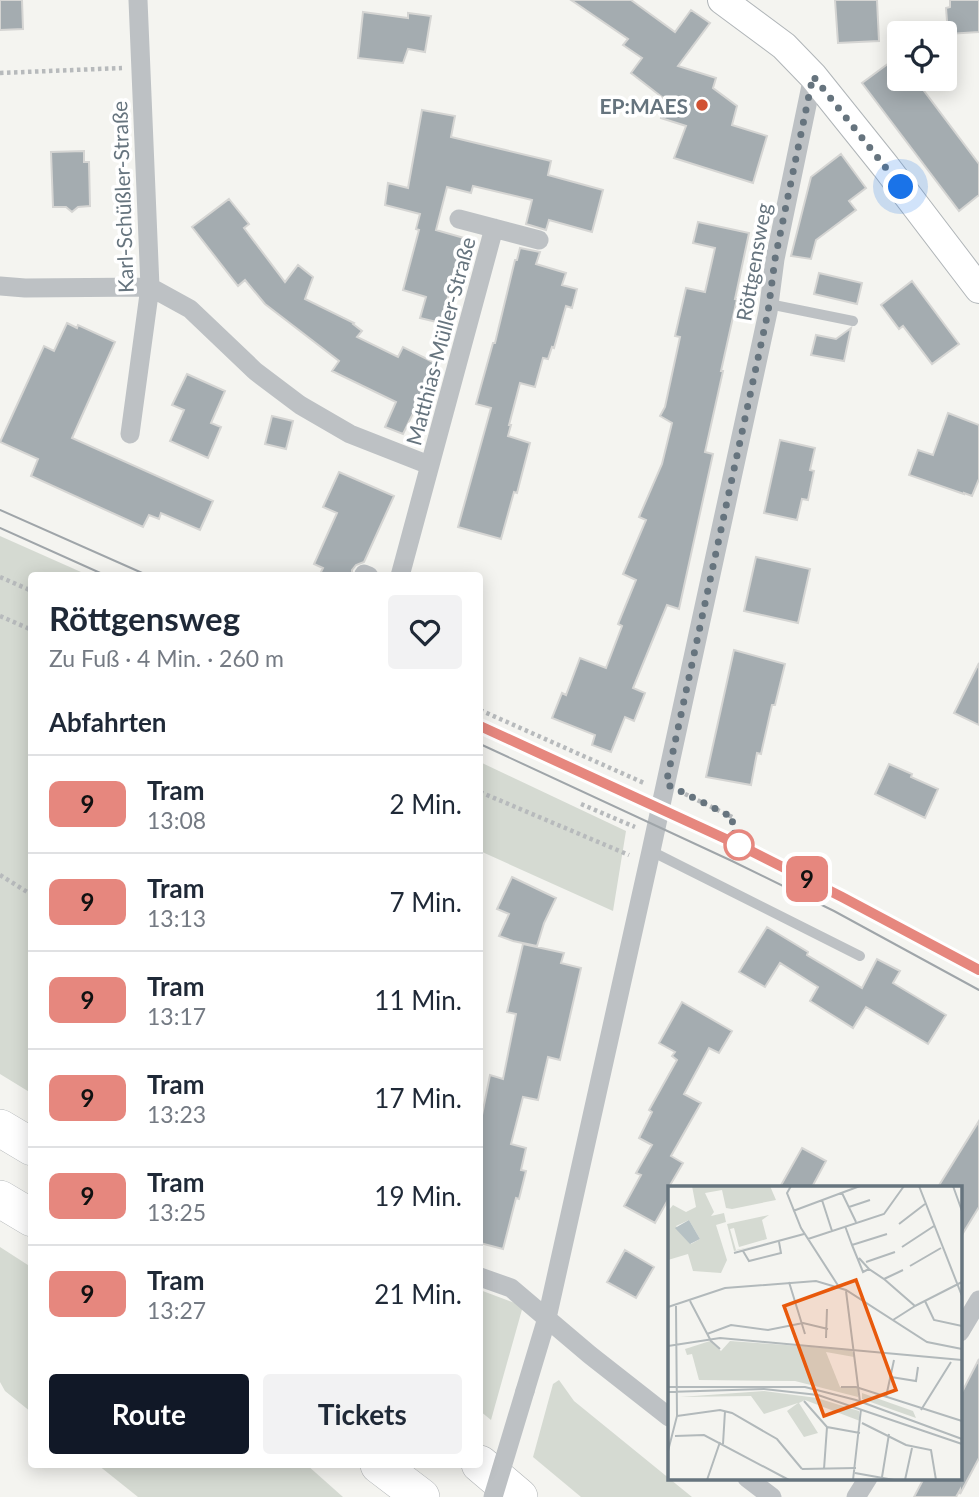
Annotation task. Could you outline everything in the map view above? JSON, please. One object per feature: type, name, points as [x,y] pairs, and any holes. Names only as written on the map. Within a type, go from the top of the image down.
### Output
[{"type":"highway","points":[[0,1128],[28,1145]]},
{"type":"highway","points":[[0,1199],[28,1216]]},
{"type":"highway","points":[[483,1467],[519,1497]]},
{"type":"highway","points":[[383,1468],[421,1497]]},
{"type":"main road","points":[[734,4],[784,46],[813,76],[979,289]]},
{"type":"street","name":"Karl-Schüßler-Straße","points":[[130,433],[150,287],[138,0]]},
{"type":"street","name":"Röttgensweg","points":[[493,1497],[547,1318],[652,850],[769,304],[775,259],[813,76]]},
{"type":"street","name":"Matthias-Müller-Straße","points":[[459,219],[539,240]]},
{"type":"street","name":"Matthias-Müller-Straße","points":[[401,572],[494,229]]},
{"type":"street","name":"Matthias-Müller-Straße","points":[[0,286],[150,287],[190,309],[256,371],[300,405],[350,433],[429,466]]},
{"type":"street","points":[[483,1278],[511,1287],[590,1355],[668,1416]]},
{"type":"street","points":[[968,1328],[979,1300]]},
{"type":"street","points":[[750,1480],[772,1497]]},
{"type":"street","points":[[856,1497],[867,1480]]},
{"type":"lane","points":[[769,304],[853,321]]},
{"type":"lane","points":[[652,850],[860,956]]},
{"type":"path","points":[[0,73],[140,68]]},
{"type":"path","points":[[0,577],[28,589]]},
{"type":"path","points":[[0,616],[28,628]]},
{"type":"path","points":[[483,711],[734,818],[731,825]]},
{"type":"path","points":[[483,793],[652,850]]},
{"type":"path","points":[[581,804],[652,850]]},
{"type":"path","points":[[0,876],[28,893]]},
{"type":"shaded area","points":[[0,536],[81,572],[28,572],[28,1091],[0,1074]]},
{"type":"shaded area","points":[[483,763],[626,831],[613,911],[483,852]]},
{"type":"shaded area","points":[[0,1247],[28,1265],[28,1410],[5,1391],[0,1382]]},
{"type":"shaded area","points":[[483,1291],[523,1306],[491,1420],[483,1413]]},
{"type":"shaded area","points":[[559,1380],[574,1401],[692,1497],[581,1497],[533,1457],[553,1384]]},
{"type":"shaded area","points":[[102,1468],[310,1468],[343,1497],[138,1497]]},
{"type":"building","points":[[0,0],[22,0],[23,29],[0,30]]},
{"type":"building","points":[[571,0],[631,0],[675,32],[691,10],[710,23],[678,66],[716,78],[713,88],[737,106],[732,125],[767,136],[753,183],[674,158],[686,126],[661,118],[667,101],[631,73],[642,58],[623,45],[628,39]]},
{"type":"building","points":[[835,0],[877,0],[879,41],[838,43]]},
{"type":"building","points":[[950,0],[979,0],[979,32],[957,33],[957,21],[947,21],[946,8],[950,7]]},
{"type":"building","points":[[363,12],[408,18],[408,13],[431,16],[425,52],[408,49],[403,63],[358,58]]},
{"type":"building","points":[[887,65],[887,91],[924,91],[979,164],[979,195],[959,211],[862,83]]},
{"type":"building","points":[[422,110],[455,116],[451,137],[551,161],[548,175],[603,190],[592,232],[549,220],[546,230],[526,224],[532,200],[473,186],[471,193],[447,187],[436,230],[464,238],[441,323],[420,318],[426,297],[403,290],[419,230],[416,229],[420,214],[385,205],[388,183],[408,188]]},
{"type":"building","points":[[84,151],[84,162],[89,162],[90,206],[78,207],[72,212],[66,207],[53,207],[51,152]]},
{"type":"building","points":[[841,154],[866,188],[849,201],[856,210],[816,240],[811,259],[791,256],[811,177]]},
{"type":"building","points":[[229,199],[249,224],[244,228],[285,282],[298,265],[313,277],[305,299],[354,323],[362,331],[357,337],[398,357],[403,347],[437,364],[403,434],[385,427],[396,402],[332,371],[339,361],[265,304],[245,280],[238,286],[192,227]]},
{"type":"building","points":[[698,222],[749,233],[705,452],[713,454],[679,609],[667,605],[633,688],[645,693],[634,721],[625,717],[611,752],[592,745],[595,735],[552,718],[562,693],[566,695],[580,658],[606,668],[622,626],[618,624],[636,580],[623,574],[646,520],[639,517],[662,464],[672,423],[660,416],[665,407],[680,337],[675,336],[686,288],[705,292],[715,248],[693,243]]},
{"type":"building","points":[[520,248],[540,252],[536,264],[566,273],[562,285],[577,289],[572,308],[566,306],[554,348],[552,347],[548,359],[543,358],[535,387],[520,383],[508,436],[530,443],[501,539],[458,527],[491,408],[476,404]]},
{"type":"building","points":[[819,273],[862,283],[857,304],[814,294]]},
{"type":"building","points":[[912,281],[959,344],[932,364],[903,326],[899,329],[881,305]]},
{"type":"building","points":[[67,323],[77,328],[78,325],[115,342],[72,438],[213,501],[200,530],[161,513],[159,519],[149,515],[143,527],[31,476],[38,459],[0,442],[44,346],[54,351]]},
{"type":"building","points":[[851,328],[844,361],[811,355],[816,335],[836,339]]},
{"type":"building","points":[[187,374],[225,391],[211,423],[221,427],[208,458],[170,441],[184,410],[172,405]]},
{"type":"building","points":[[948,413],[979,425],[979,479],[972,496],[909,475],[918,450],[933,455]]},
{"type":"building","points":[[272,416],[293,421],[286,449],[265,444]]},
{"type":"building","points":[[780,440],[815,448],[808,500],[802,499],[797,520],[764,513]]},
{"type":"building","points":[[339,472],[394,496],[364,562],[356,565],[352,572],[321,572],[323,568],[314,564],[337,513],[323,507]]},
{"type":"building","points":[[756,557],[810,569],[798,623],[744,611]]},
{"type":"building","points":[[734,650],[785,664],[761,754],[757,753],[751,785],[706,777]]},
{"type":"building","points":[[979,663],[979,725],[954,713]]},
{"type":"building","points":[[889,764],[938,789],[925,818],[875,794]]},
{"type":"building","points":[[512,877],[556,898],[537,946],[499,936],[509,914],[497,909]]},
{"type":"building","points":[[767,927],[862,988],[877,959],[900,971],[893,983],[946,1015],[928,1044],[866,1007],[853,1028],[810,1001],[818,987],[780,963],[765,987],[739,972]]},
{"type":"building","points":[[523,944],[564,953],[561,963],[581,968],[560,1060],[548,1057],[538,1100],[523,1097],[511,1144],[526,1148],[521,1170],[526,1171],[503,1249],[483,1244],[483,1110],[490,1075],[503,1079],[516,1014],[507,1012]]},
{"type":"building","points":[[682,1002],[732,1031],[719,1053],[709,1048],[684,1094],[701,1103],[671,1156],[683,1163],[668,1186],[668,1200],[655,1223],[624,1206],[641,1175],[636,1173],[652,1145],[639,1138],[652,1112],[649,1110],[677,1060],[672,1056],[675,1052],[659,1043]]},
{"type":"building","points":[[979,1121],[979,1207],[962,1235],[962,1186],[939,1186]]},
{"type":"building","points":[[802,1148],[826,1161],[813,1186],[781,1186]]},
{"type":"building","points":[[625,1250],[654,1267],[636,1298],[607,1282]]},
{"type":"building","points":[[979,1359],[979,1458],[956,1497],[914,1497],[923,1480],[962,1480],[962,1392]]},
{"type":"tram line","points":[[0,510],[140,572]]},
{"type":"tram line","points":[[0,528],[98,572]]},
{"type":"tram line","points":[[483,727],[739,845],[979,970]]},
{"type":"tram line","name":"9","points":[[483,727],[739,845],[979,970]]},
{"type":"tram line","points":[[483,745],[834,911],[979,990]]},
{"type":"place","name":"EP:MAES","points":[[702,105]]},
{"type":"route","points":[[739,845],[731,825],[734,818],[666,784],[768,312],[775,259],[813,76],[901,187]]}]
